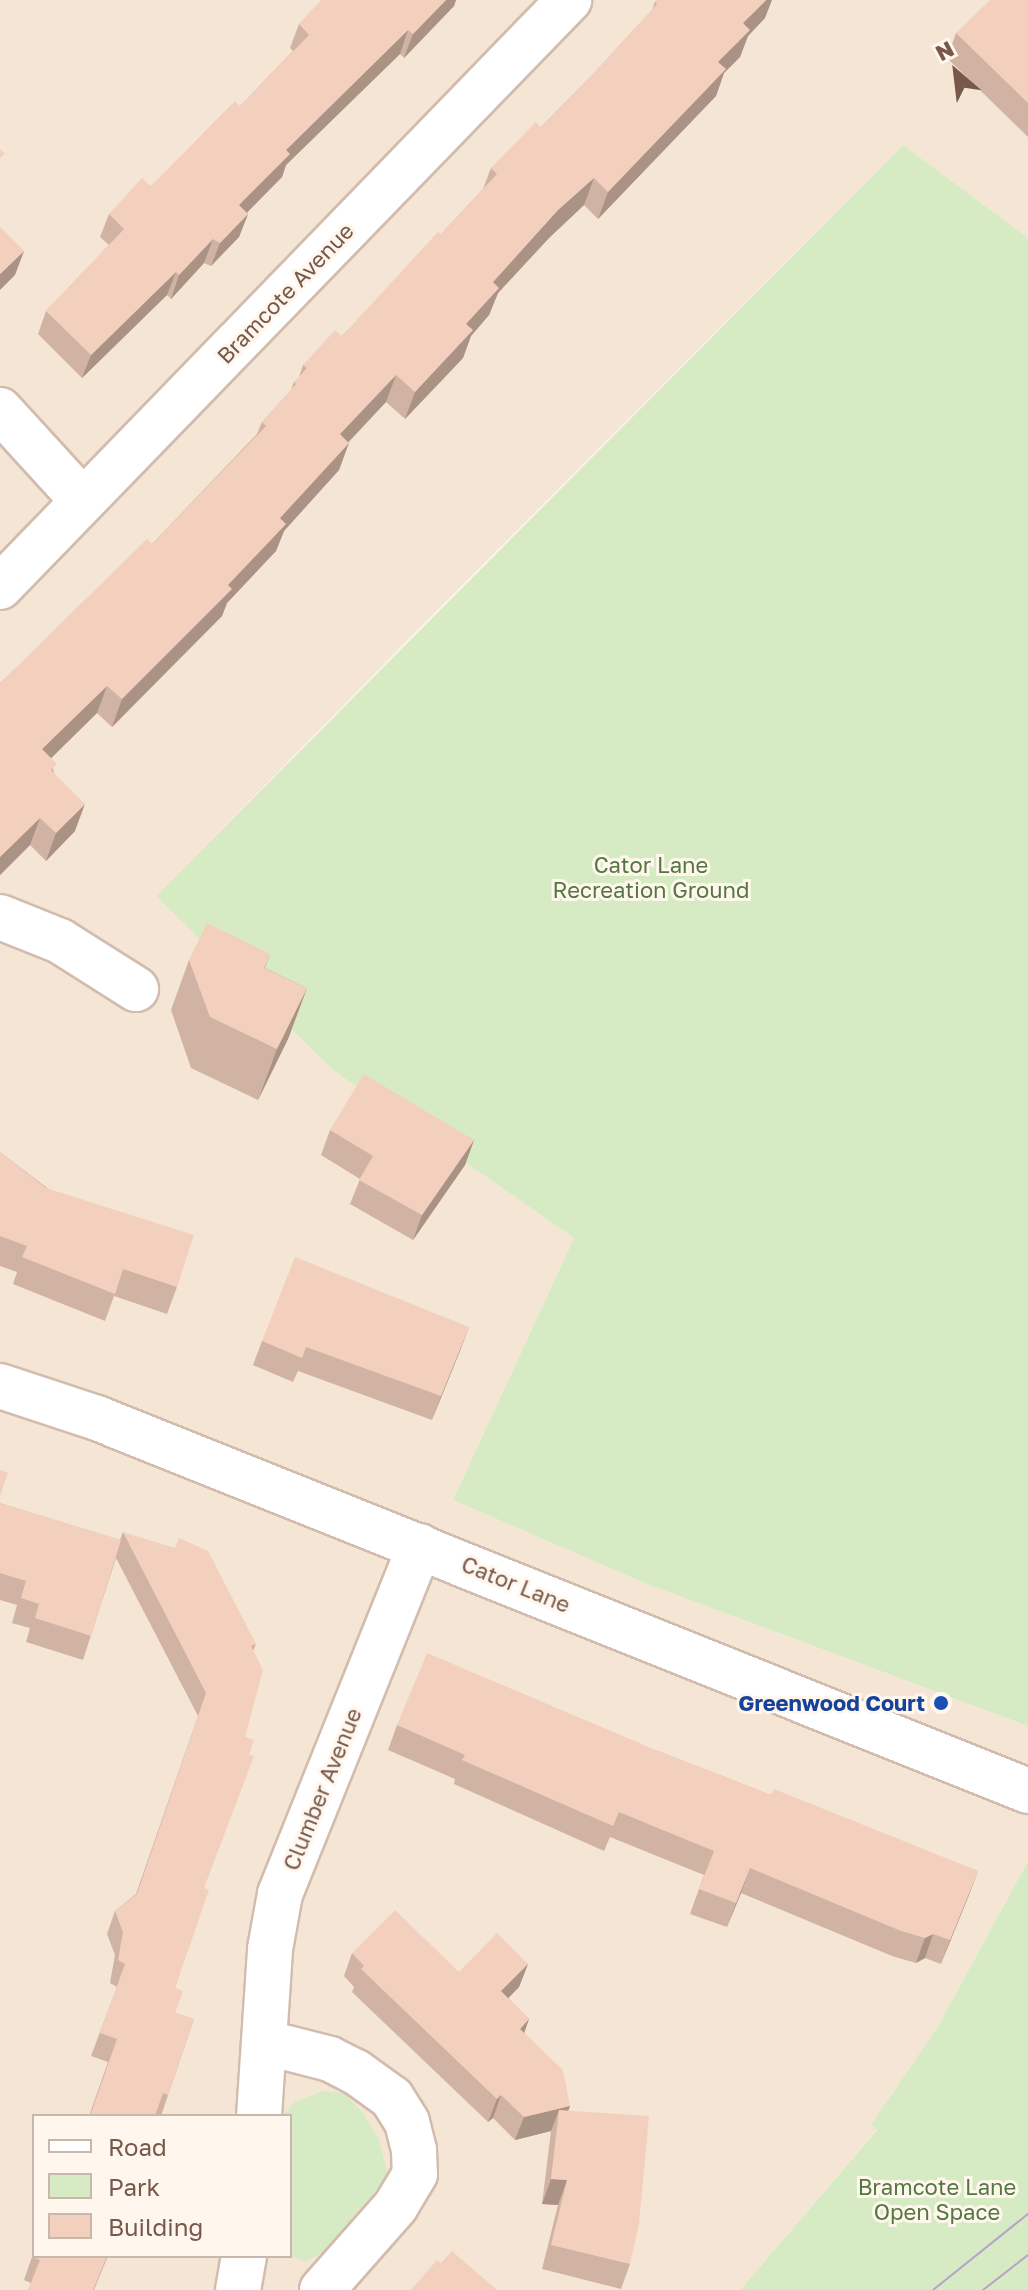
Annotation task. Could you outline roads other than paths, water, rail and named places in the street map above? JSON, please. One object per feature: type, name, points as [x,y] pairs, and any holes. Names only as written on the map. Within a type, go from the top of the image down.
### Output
[{"type":"street","name":"Bramcote Avenue","points":[[0,587],[569,0]]},
{"type":"street","points":[[0,410],[83,501]]},
{"type":"street","points":[[0,917],[60,941],[136,989]]},
{"type":"street","name":"Cator Lane","points":[[0,1386],[97,1418],[1028,1791]]},
{"type":"street","name":"Clumber Avenue","points":[[259,2114],[270,1949],[280,1894],[420,1546]]},
{"type":"street","points":[[264,2042],[330,2059],[356,2072],[392,2098],[407,2122],[414,2150],[415,2174],[396,2206],[322,2290]]},
{"type":"street","points":[[238,2290],[244,2258]]},
{"type":"tram line","points":[[933,2290],[1028,2214]]},
{"type":"tram line","points":[[983,2290],[1028,2255]]},
{"type":"place","name":"Greenwood Court","points":[[941,1703]]},
{"type":"park label","name":"Cator Lane Recreation Ground","points":[[651,876]]},
{"type":"park label","name":"Bramcote Lane Open Space","points":[[937,2198]]}]
